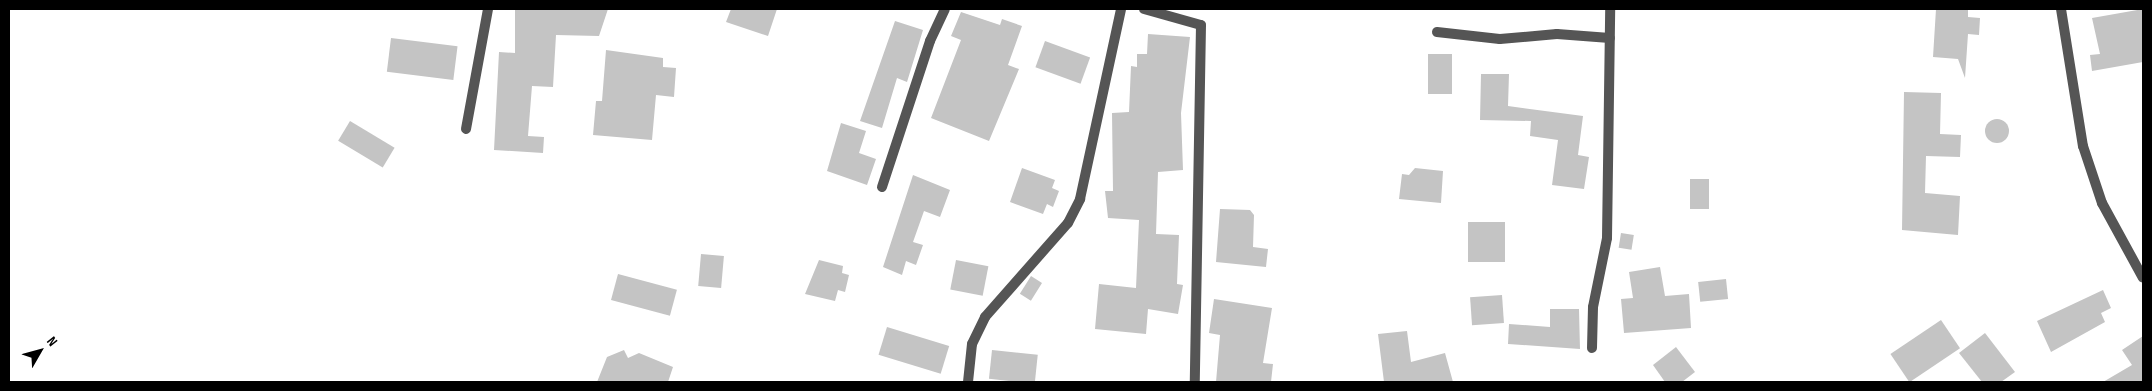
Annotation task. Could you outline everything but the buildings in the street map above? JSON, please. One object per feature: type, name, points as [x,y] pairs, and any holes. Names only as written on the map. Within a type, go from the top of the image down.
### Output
[{"type":"street","points":[[466,129],[488,9]]},
{"type":"street","points":[[882,186],[930,41],[945,9]]},
{"type":"street","points":[[968,382],[972,344],[985,317],[1068,223],[1080,199],[1121,9]]},
{"type":"street","points":[[1144,9],[1201,25],[1195,382]]},
{"type":"street","points":[[1592,348],[1593,307],[1607,238],[1610,9]]},
{"type":"street","points":[[2061,9],[2083,146],[2102,203],[2143,278]]},
{"type":"street","points":[[1437,32],[1500,39],[1557,34],[1610,38]]}]
